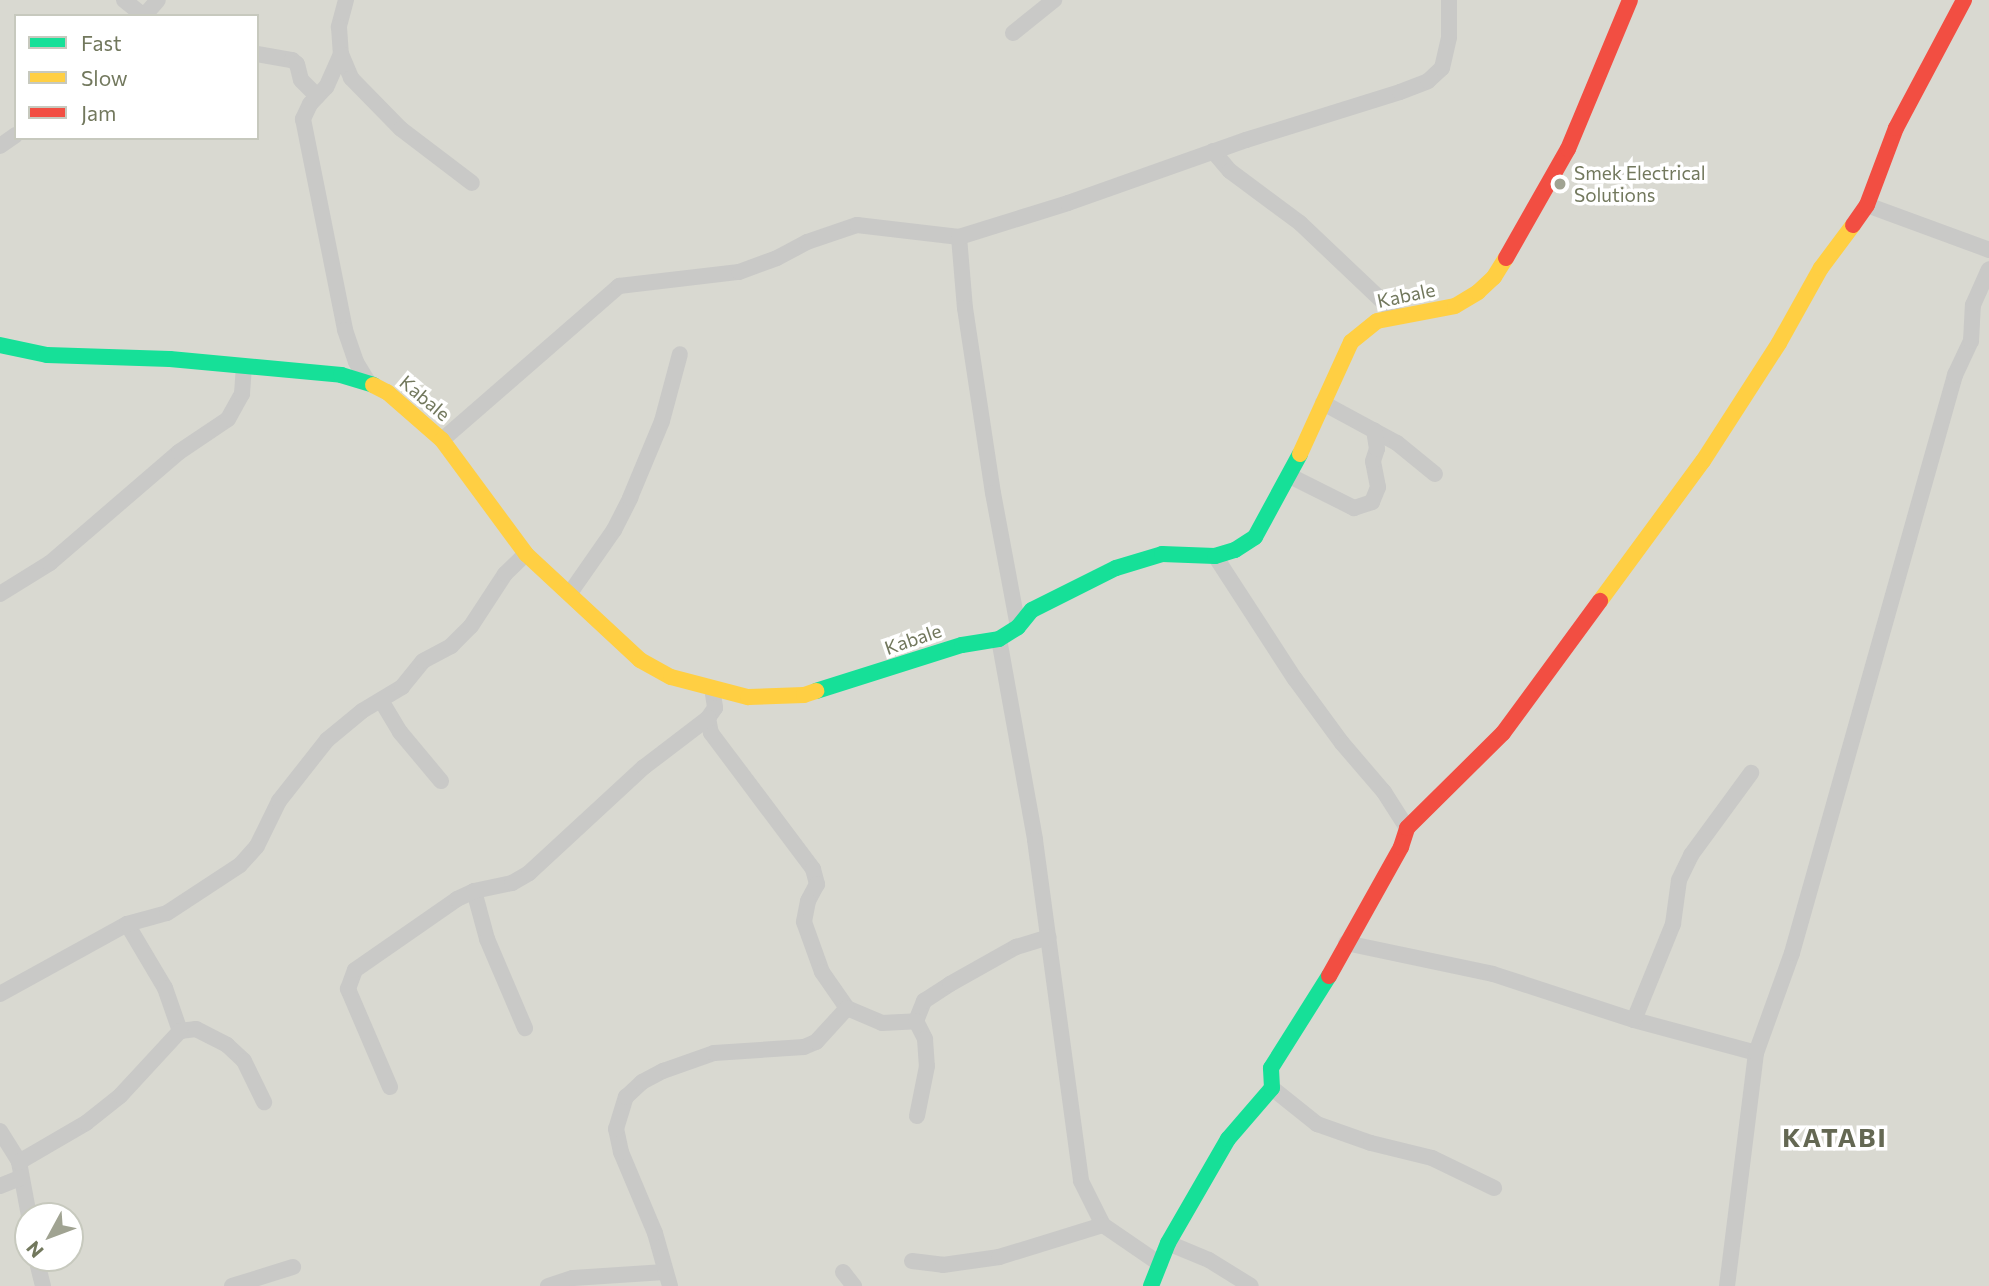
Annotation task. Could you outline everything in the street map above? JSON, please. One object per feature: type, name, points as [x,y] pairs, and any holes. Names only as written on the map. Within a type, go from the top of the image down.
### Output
[{"type":"street","points":[[124,0],[142,14]]},
{"type":"street","points":[[146,14],[158,0]]},
{"type":"street","points":[[346,0],[339,27],[341,54],[351,78],[401,129],[472,184]]},
{"type":"street","points":[[1013,33],[1055,0]]},
{"type":"street","points":[[442,440],[619,286],[739,272],[777,258],[807,242],[857,225],[959,237],[1068,203],[1213,151],[1400,92],[1428,80],[1442,68],[1449,37],[1449,0]]},
{"type":"street","name":"Kabale","points":[[0,345],[47,355],[170,359],[341,375],[368,382],[387,392],[442,440],[526,554],[640,660],[671,677],[748,697],[804,695],[962,645],[999,639],[1018,627],[1032,610],[1116,568],[1163,554],[1214,556],[1235,550],[1255,537],[1290,476],[1351,342],[1377,321],[1455,306],[1478,292],[1494,277],[1525,228],[1568,149],[1630,0]]},
{"type":"street","points":[[1151,1286],[1168,1243],[1228,1139],[1272,1088],[1271,1068],[1320,993],[1401,847],[1408,828],[1503,733],[1572,635],[1642,548],[1748,394],[1821,268],[1867,205],[1896,128],[1964,0]]},
{"type":"street","points":[[259,54],[292,60],[297,64],[301,80],[317,96]]},
{"type":"street","points":[[341,54],[326,87],[303,118],[309,161],[345,330],[356,362],[368,382]]},
{"type":"street","points":[[1213,151],[1230,171],[1318,239],[1398,316]]},
{"type":"street","points":[[1867,205],[1989,250]]},
{"type":"street","points":[[959,237],[965,308],[993,493],[1018,627]]},
{"type":"street","points":[[1727,1286],[1755,1053],[1792,953],[1955,375],[1971,341],[1973,305],[1989,269]]},
{"type":"street","points":[[570,593],[614,530],[630,498],[662,421],[680,354]]},
{"type":"street","points":[[0,594],[50,564],[179,453],[228,419],[242,394],[244,367]]},
{"type":"street","points":[[1323,403],[1396,443],[1435,474]]},
{"type":"street","points":[[1290,476],[1354,508],[1372,502],[1378,487],[1373,461],[1377,449],[1374,430]]},
{"type":"street","points":[[0,994],[127,924],[167,914],[240,865],[257,846],[279,801],[327,740],[362,711],[382,702],[402,687],[423,661],[450,646],[471,626],[505,574],[526,554]]},
{"type":"street","points":[[1214,556],[1295,679],[1342,743],[1384,792],[1408,828]]},
{"type":"street","points":[[999,639],[1049,937],[1081,1181],[1103,1225],[1160,1264]]},
{"type":"street","points":[[390,1087],[348,989],[348,981],[355,971],[394,941],[474,891],[512,883],[529,873],[644,767],[708,718],[715,708],[712,688]]},
{"type":"street","points":[[382,702],[400,732],[441,782]]},
{"type":"street","points":[[708,718],[711,733],[813,869],[817,884],[808,901],[804,922],[822,972],[847,1008],[882,1023],[916,1021]]},
{"type":"street","points":[[1634,1020],[1673,923],[1679,880],[1691,855],[1751,773]]},
{"type":"street","points":[[474,891],[487,939],[525,1028]]},
{"type":"street","points":[[127,924],[165,988],[180,1031]]},
{"type":"street","points":[[917,1116],[927,1066],[925,1039],[916,1021],[924,1001],[1016,947],[1049,937]]},
{"type":"street","points":[[1346,943],[1493,974],[1634,1020],[1755,1053]]},
{"type":"street","points":[[548,1286],[573,1278],[667,1279],[655,1233],[621,1152],[616,1129],[626,1097],[642,1082],[663,1071],[714,1053],[804,1048],[816,1042],[847,1008]]},
{"type":"street","points":[[0,1186],[120,1096],[180,1031],[196,1029],[227,1045],[244,1060],[264,1102]]},
{"type":"street","points":[[1272,1088],[1317,1124],[1371,1143],[1432,1158],[1494,1188]]},
{"type":"street","points":[[0,1131],[20,1170],[26,1202]]},
{"type":"street","points":[[912,1261],[943,1265],[999,1256],[1103,1225]]},
{"type":"street","points":[[1168,1243],[1209,1260],[1251,1286]]},
{"type":"street","points":[[232,1286],[293,1267]]},
{"type":"street","points":[[843,1272],[854,1286]]},
{"type":"shaded area","points":[[0,0],[1989,0],[1989,1286],[0,1286]]},
{"type":"traffic: fast","points":[[0,345],[47,355],[170,359],[341,375],[373,385]]},
{"type":"traffic: fast","points":[[816,691],[962,645],[999,639],[1018,627],[1032,610],[1116,568],[1162,554],[1215,556],[1235,550],[1255,537],[1300,454]]},
{"type":"traffic: fast","points":[[1151,1286],[1168,1243],[1228,1139],[1272,1088],[1271,1068],[1329,976]]},
{"type":"traffic: slow","points":[[1600,601],[1703,461],[1779,343],[1821,268],[1853,225]]},
{"type":"traffic: slow","points":[[1300,454],[1351,342],[1377,321],[1455,306],[1478,292],[1494,277],[1506,258]]},
{"type":"traffic: slow","points":[[373,385],[387,392],[442,440],[526,554],[640,660],[671,677],[748,697],[804,695],[816,691]]},
{"type":"traffic: jam","points":[[1506,258],[1568,149],[1630,0]]},
{"type":"traffic: jam","points":[[1853,225],[1867,205],[1896,128],[1964,0]]},
{"type":"traffic: jam","points":[[1329,976],[1401,847],[1407,828],[1503,733],[1600,601]]},
{"type":"place","name":"Smek Electrical Solutions","points":[[1560,184]]},
{"type":"district","name":"KATABI","points":[[1835,1137]]}]
